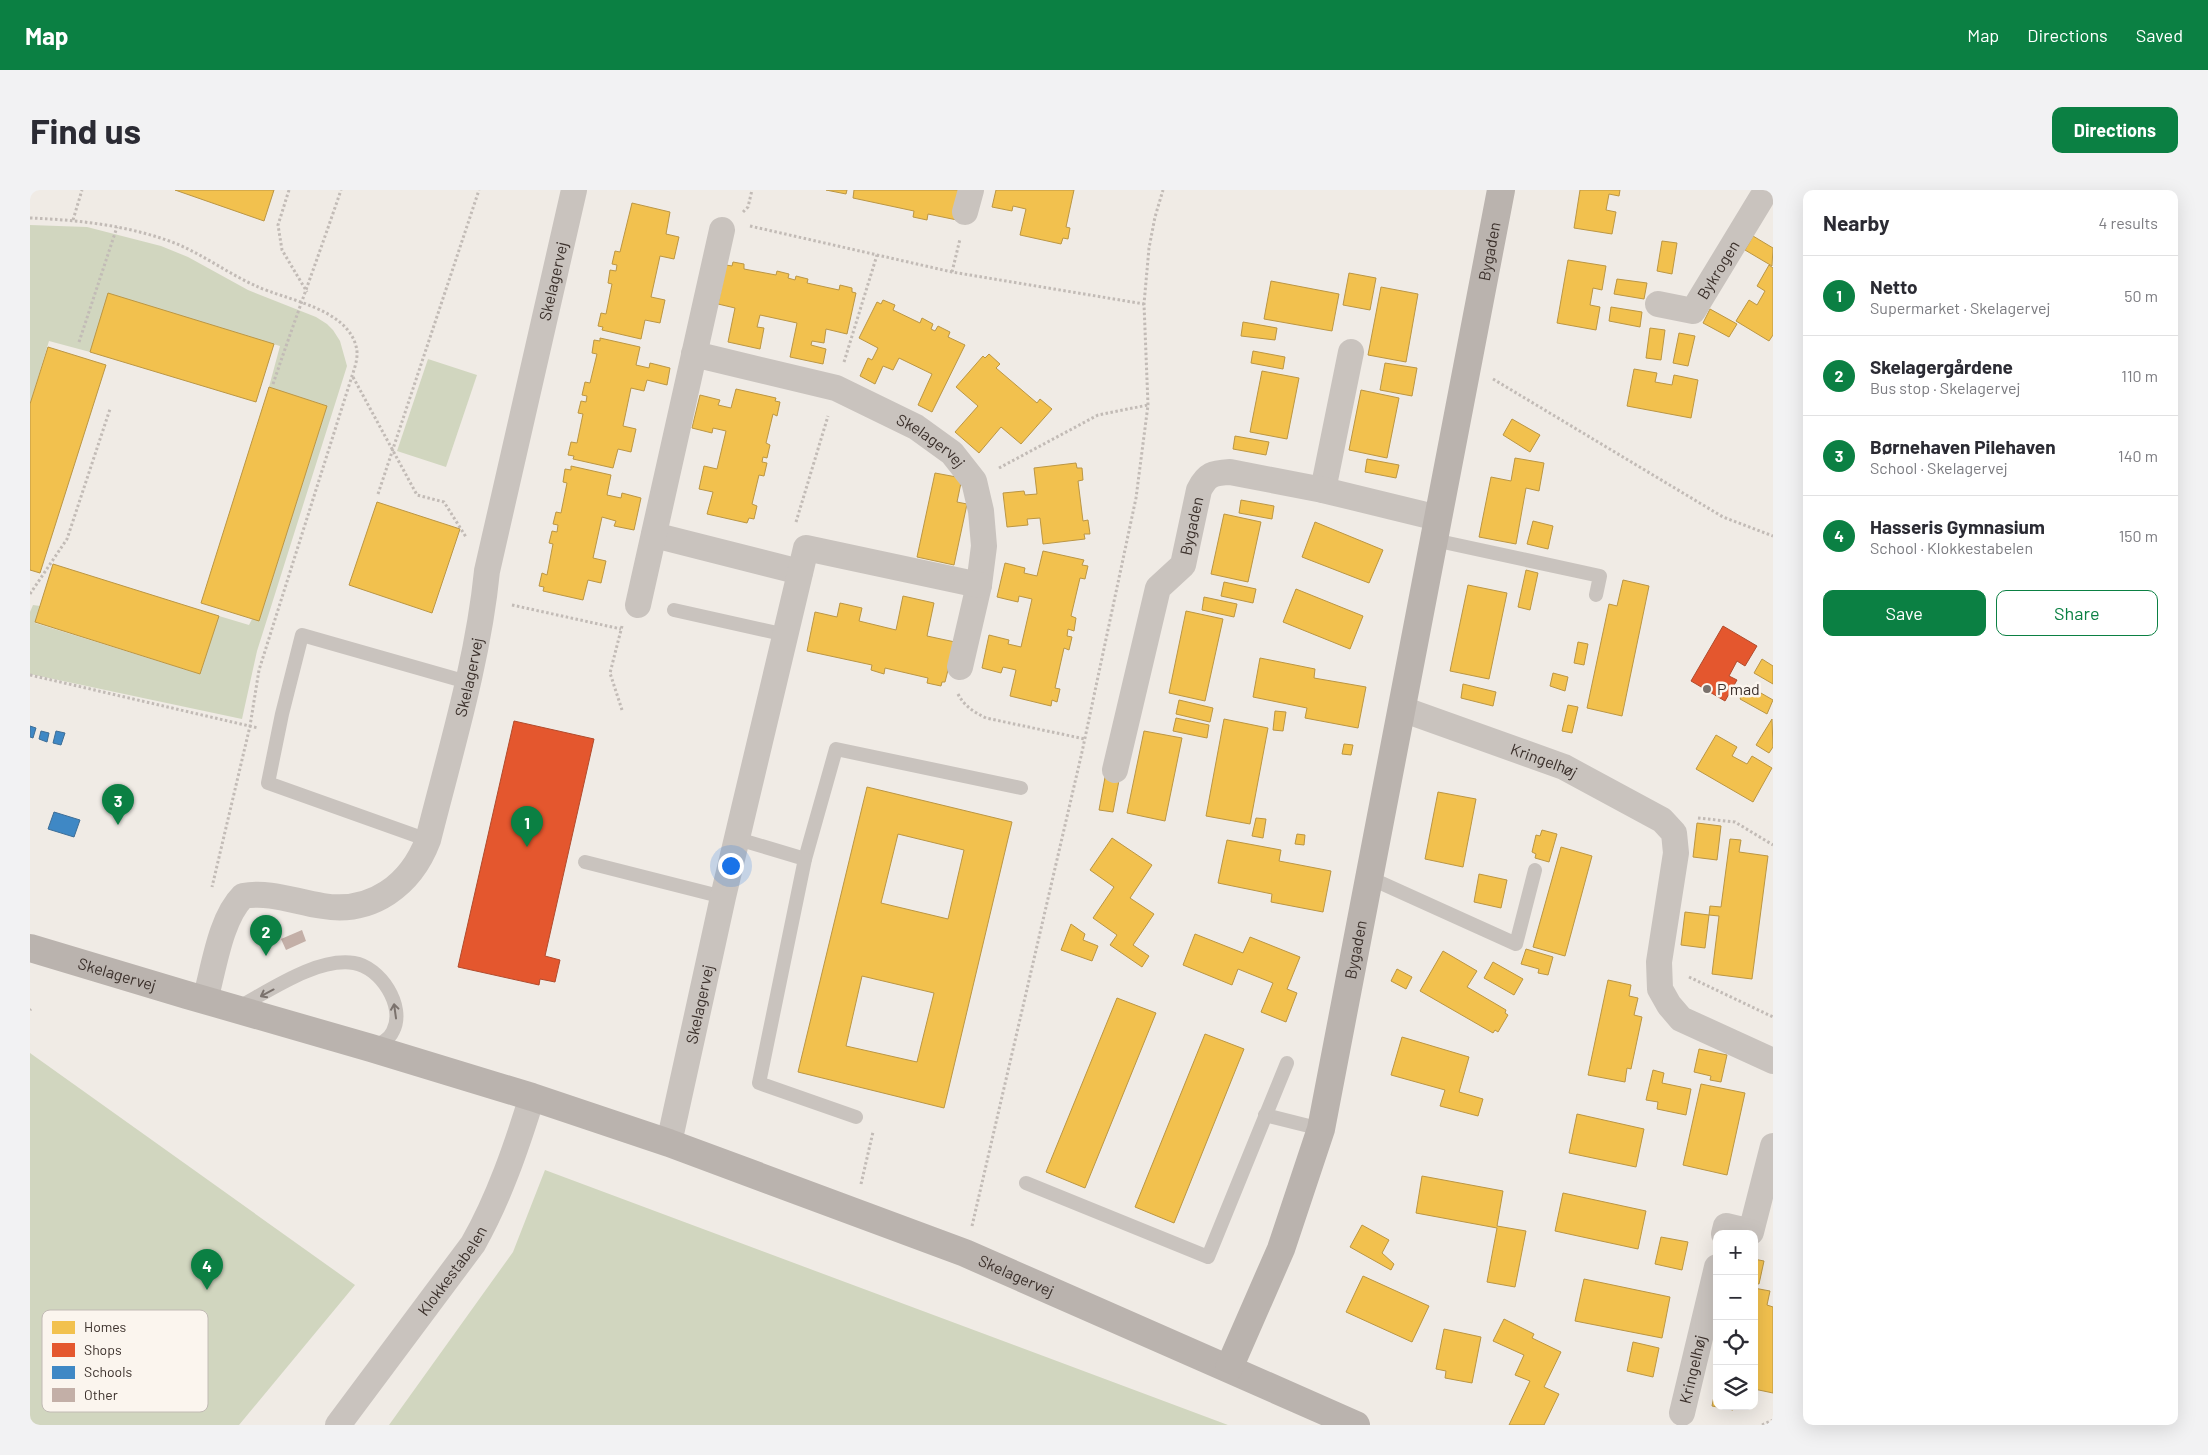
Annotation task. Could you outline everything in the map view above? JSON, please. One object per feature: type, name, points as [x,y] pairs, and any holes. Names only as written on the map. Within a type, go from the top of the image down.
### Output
[{"type":"street","name":"Skelagervej","points":[[205,1000],[227,920],[233,906],[243,896],[270,894],[324,906],[348,907],[370,902],[392,890],[410,875],[421,858],[428,840],[467,682],[488,571],[574,190]]},
{"type":"street","name":"Bygaden","points":[[1229,1368],[1282,1249],[1321,1129],[1501,190]]},
{"type":"street","name":"Bykrogen","points":[[1658,304],[1693,311],[1760,198]]},
{"type":"street","points":[[638,605],[722,230]]},
{"type":"street","points":[[1323,490],[1351,352]]},
{"type":"street","name":"Skelagervej","points":[[694,354],[836,388],[916,427],[952,453],[974,481],[981,511],[984,546],[979,585],[960,667]]},
{"type":"street","name":"Bygaden","points":[[1115,770],[1158,588],[1184,565],[1199,490],[1204,479],[1215,473],[1230,472],[1323,490],[1436,529]]},
{"type":"street","points":[[654,535],[800,572]]},
{"type":"street","name":"Skelagervej","points":[[669,1143],[723,897],[806,548],[979,585]]},
{"type":"street","name":"Kringelhøj","points":[[1402,710],[1564,767],[1662,820],[1674,833]]},
{"type":"street","points":[[1674,833],[1676,853],[1659,962],[1660,989],[1669,1005],[1681,1019],[1773,1061]]},
{"type":"street","name":"Skelagervej","points":[[30,948],[532,1097],[669,1143],[966,1252],[1356,1425]]},
{"type":"street","name":"Klokkestabelen","points":[[338,1425],[473,1244],[489,1216],[516,1147],[532,1097]]},
{"type":"street","points":[[1752,1230],[1773,1146]]},
{"type":"street","points":[[1725,1230],[1726,1226],[1743,1230]]},
{"type":"street","name":"Kringelhøj","points":[[1682,1413],[1715,1275]]},
{"type":"lane","points":[[1436,529],[1600,576],[1596,595]]},
{"type":"lane","points":[[674,610],[786,634]]},
{"type":"lane","points":[[428,840],[268,783],[302,635],[467,682]]},
{"type":"lane","points":[[856,1117],[759,1083],[805,859],[836,749],[1021,788]]},
{"type":"lane","points":[[738,839],[805,859]]},
{"type":"lane","points":[[585,862],[723,897]]},
{"type":"lane","points":[[1370,878],[1516,944],[1535,870]]},
{"type":"lane","points":[[236,1009],[314,966],[338,962],[354,963],[370,968],[384,981],[394,1003],[396,1018],[393,1031],[384,1042],[371,1048]]},
{"type":"lane","points":[[1026,1183],[1208,1257],[1287,1063]]},
{"type":"lane","points":[[1266,1115],[1321,1129]]},
{"type":"path","points":[[73,220],[82,190]]},
{"type":"path","points":[[289,190],[278,225],[282,250],[307,292]]},
{"type":"path","points":[[273,384],[307,292],[341,190]]},
{"type":"path","points":[[378,494],[479,190]]},
{"type":"path","points":[[966,1252],[1085,738],[1136,498],[1148,405],[1144,304],[1149,248],[1155,217],[1164,190]]},
{"type":"path","points":[[952,272],[968,201]]},
{"type":"path","points":[[30,218],[73,220],[117,226],[171,242],[208,259],[255,286],[302,302],[319,310],[346,327],[356,347],[357,358],[352,376],[259,670],[250,726],[212,889]]},
{"type":"path","points":[[79,342],[117,226]]},
{"type":"path","points":[[747,226],[952,272],[1144,304]]},
{"type":"path","points":[[1466,372],[1486,376],[1724,517],[1773,536]]},
{"type":"path","points":[[352,376],[416,495],[444,502],[488,571]]},
{"type":"path","points":[[974,481],[1098,415],[1148,405]]},
{"type":"path","points":[[30,594],[67,539],[110,409]]},
{"type":"path","points":[[484,599],[621,629]]},
{"type":"path","points":[[622,710],[610,673],[623,621],[638,605]]},
{"type":"path","points":[[960,667],[955,688],[962,701],[974,712],[986,718],[1085,738]]},
{"type":"path","points":[[30,675],[278,733]]},
{"type":"path","points":[[1674,833],[1693,817],[1735,822],[1773,845]]},
{"type":"path","points":[[1659,962],[1773,1017]]},
{"type":"path","points":[[854,1212],[875,1123],[856,1117]]},
{"type":"path","points":[[1762,1425],[1773,1420]]},
{"type":"green space","points":[[30,225],[87,227],[161,246],[188,257],[248,290],[316,317],[333,330],[340,341],[347,366],[257,651],[242,719],[30,674],[30,612],[33,605],[40,606],[35,623],[200,674],[219,616],[249,625],[252,619],[259,621],[327,406],[269,387],[280,346],[108,294],[90,352],[49,341],[30,404]]},
{"type":"green space","points":[[428,359],[477,375],[446,467],[397,451]]},
{"type":"green space","points":[[30,1053],[355,1285],[239,1425],[30,1425]]},
{"type":"green space","points":[[545,1170],[1228,1425],[389,1425],[513,1252]]},
{"type":"building: Homes","points":[[175,190],[274,190],[264,221]]},
{"type":"building: Homes","points":[[826,190],[847,190],[846,194]]},
{"type":"building: Homes","points":[[854,190],[963,190],[957,220],[928,214],[927,220],[913,217],[914,211],[853,198]]},
{"type":"building: Homes","points":[[996,190],[1074,190],[1066,227],[1070,228],[1068,239],[1063,238],[1061,244],[1020,235],[1026,209],[1013,206],[1012,211],[992,207]]},
{"type":"building: Homes","points":[[1580,190],[1620,190],[1619,196],[1609,194],[1606,210],[1616,212],[1612,234],[1574,228]]},
{"type":"building: Homes","points":[[632,203],[670,212],[666,234],[679,237],[674,259],[660,256],[651,297],[665,300],[660,323],[645,320],[641,339],[602,330],[603,327],[598,326],[601,313],[606,314],[612,284],[608,283],[610,270],[616,271],[617,265],[612,264],[615,251],[620,252]]},
{"type":"building: Homes","points":[[1753,236],[1773,248],[1772,266],[1745,250]]},
{"type":"building: Homes","points":[[1662,241],[1677,243],[1672,274],[1657,271]]},
{"type":"building: Homes","points":[[1568,260],[1606,266],[1602,290],[1593,288],[1590,305],[1600,307],[1596,330],[1557,323]]},
{"type":"building: Homes","points":[[733,262],[744,264],[744,269],[776,275],[777,271],[789,274],[788,278],[795,280],[796,276],[808,279],[807,283],[839,290],[840,285],[852,288],[852,292],[856,293],[847,334],[826,329],[824,343],[812,341],[811,345],[826,349],[823,364],[790,357],[797,323],[760,315],[757,327],[764,328],[760,349],[728,342],[735,308],[718,304],[726,265],[732,266]]},
{"type":"building: Homes","points":[[1769,265],[1773,268],[1773,335],[1769,341],[1736,321],[1749,300],[1757,305],[1765,291],[1757,286]]},
{"type":"building: Homes","points":[[1349,273],[1376,278],[1370,310],[1343,305]]},
{"type":"building: Homes","points":[[1617,279],[1647,283],[1644,299],[1614,294]]},
{"type":"building: Homes","points":[[1271,281],[1339,294],[1332,331],[1264,319]]},
{"type":"building: Homes","points":[[1381,287],[1418,294],[1406,362],[1368,355]]},
{"type":"building: Homes","points":[[108,293],[274,344],[256,402],[90,352]]},
{"type":"building: Homes","points":[[883,300],[895,305],[893,310],[920,323],[922,318],[933,324],[931,329],[935,331],[938,326],[950,332],[948,337],[965,345],[932,412],[918,405],[932,374],[899,358],[893,370],[883,366],[875,384],[860,376],[868,358],[872,360],[878,348],[859,338],[877,302],[881,304]]},
{"type":"building: Homes","points":[[1611,307],[1642,312],[1640,327],[1609,321]]},
{"type":"building: Homes","points":[[1710,309],[1737,324],[1729,337],[1703,323]]},
{"type":"building: Homes","points":[[1243,322],[1277,328],[1275,340],[1241,336]]},
{"type":"building: Homes","points":[[1650,328],[1665,330],[1661,360],[1646,358]]},
{"type":"building: Homes","points":[[1679,333],[1695,336],[1688,366],[1673,363]]},
{"type":"building: Homes","points":[[600,338],[640,347],[636,365],[649,368],[650,363],[670,368],[667,385],[647,380],[644,391],[631,388],[623,426],[636,429],[631,452],[618,449],[613,468],[573,459],[574,456],[568,455],[571,442],[577,443],[583,414],[578,413],[581,401],[586,402],[587,396],[582,395],[585,382],[590,383],[597,354],[592,353],[594,340],[600,341]]},
{"type":"building: Homes","points":[[48,347],[106,365],[40,573],[30,570],[30,404]]},
{"type":"building: Homes","points":[[1253,351],[1285,357],[1283,369],[1251,363]]},
{"type":"building: Homes","points":[[989,354],[1000,364],[996,368],[1037,403],[1040,399],[1052,409],[1021,444],[1001,427],[979,453],[955,432],[978,406],[956,387],[983,356],[985,358]]},
{"type":"building: Homes","points":[[1385,363],[1417,368],[1412,396],[1380,390]]},
{"type":"building: Homes","points":[[1634,369],[1657,373],[1655,382],[1672,385],[1674,375],[1698,380],[1691,418],[1627,406]]},
{"type":"building: Homes","points":[[1262,371],[1299,378],[1287,439],[1250,432]]},
{"type":"building: Homes","points":[[269,387],[327,406],[259,621],[201,603]]},
{"type":"building: Homes","points":[[736,389],[776,398],[775,401],[780,402],[777,416],[773,414],[766,443],[770,445],[767,458],[763,457],[762,462],[767,463],[764,476],[759,475],[752,504],[757,506],[754,519],[749,518],[747,523],[707,514],[713,492],[699,489],[704,466],[717,469],[726,431],[713,428],[712,433],[692,428],[700,395],[720,400],[718,405],[731,408]]},
{"type":"building: Homes","points":[[1361,390],[1399,398],[1387,458],[1349,450]]},
{"type":"building: Homes","points":[[1512,419],[1540,435],[1530,452],[1503,435]]},
{"type":"building: Homes","points":[[1235,436],[1269,442],[1266,455],[1233,449]]},
{"type":"building: Homes","points":[[1515,458],[1544,463],[1539,491],[1526,488],[1516,544],[1479,537],[1491,477],[1511,481]]},
{"type":"building: Homes","points":[[1367,459],[1399,465],[1396,478],[1365,472]]},
{"type":"building: Homes","points":[[1076,463],[1077,468],[1082,468],[1083,480],[1078,481],[1083,521],[1088,520],[1090,534],[1084,534],[1085,539],[1043,544],[1040,518],[1027,519],[1028,525],[1007,527],[1003,493],[1024,491],[1025,495],[1037,494],[1034,468]]},
{"type":"building: Homes","points":[[571,466],[611,475],[607,495],[621,498],[622,493],[641,498],[634,530],[614,526],[616,521],[602,517],[593,558],[606,561],[601,583],[588,580],[583,600],[543,591],[544,587],[539,586],[542,573],[547,575],[553,544],[549,543],[552,531],[557,532],[558,525],[553,524],[556,512],[561,513],[567,483],[563,482],[565,469],[571,470]]},
{"type":"building: Homes","points":[[935,473],[962,478],[957,502],[967,504],[954,565],[917,557]]},
{"type":"building: Homes","points":[[1241,500],[1274,506],[1272,519],[1239,513]]},
{"type":"building: Homes","points":[[377,502],[460,529],[432,613],[349,585]]},
{"type":"building: Homes","points":[[1224,514],[1261,522],[1248,582],[1211,574]]},
{"type":"building: Homes","points":[[1533,521],[1553,526],[1548,549],[1527,544]]},
{"type":"building: Homes","points":[[1315,522],[1383,550],[1369,583],[1302,557]]},
{"type":"building: Homes","points":[[1043,551],[1084,560],[1082,565],[1088,566],[1085,579],[1080,578],[1071,616],[1076,618],[1074,631],[1068,629],[1067,636],[1072,637],[1069,650],[1064,648],[1055,688],[1060,689],[1057,702],[1052,700],[1051,706],[1010,696],[1016,670],[1003,667],[1001,673],[982,668],[989,635],[1009,640],[1008,644],[1021,647],[1032,599],[1019,596],[1018,602],[997,597],[1005,563],[1025,568],[1024,573],[1037,576]]},
{"type":"building: Homes","points":[[53,564],[219,616],[200,674],[35,622]]},
{"type":"building: Homes","points":[[1526,570],[1538,573],[1530,610],[1518,607]]},
{"type":"building: Homes","points":[[1623,580],[1649,586],[1622,716],[1587,708],[1609,604],[1617,606]]},
{"type":"building: Homes","points":[[1224,582],[1256,589],[1253,603],[1221,596]]},
{"type":"building: Homes","points":[[1468,585],[1507,593],[1489,679],[1450,671]]},
{"type":"building: Homes","points":[[1296,589],[1363,616],[1350,649],[1283,622]]},
{"type":"building: Homes","points":[[903,596],[934,603],[927,636],[955,642],[945,682],[942,682],[941,686],[927,683],[928,678],[885,668],[884,674],[871,670],[872,665],[807,651],[815,612],[837,617],[840,603],[862,608],[859,621],[896,630]]},
{"type":"building: Homes","points":[[1204,597],[1237,604],[1234,617],[1202,610]]},
{"type":"building: Homes","points":[[1186,611],[1223,619],[1205,701],[1169,693]]},
{"type":"building: Homes","points":[[1578,642],[1588,644],[1584,665],[1574,663]]},
{"type":"building: Homes","points":[[1260,658],[1315,669],[1314,678],[1366,687],[1358,728],[1305,718],[1307,708],[1253,697]]},
{"type":"building: Homes","points":[[1762,659],[1773,666],[1773,684],[1754,673]]},
{"type":"building: Homes","points":[[1553,673],[1568,677],[1565,691],[1550,686]]},
{"type":"building: Homes","points":[[1463,684],[1496,692],[1493,706],[1461,698]]},
{"type":"building: Homes","points":[[1747,685],[1773,700],[1767,714],[1740,699]]},
{"type":"building: Homes","points":[[1179,700],[1213,708],[1210,722],[1176,714]]},
{"type":"building: Homes","points":[[1568,705],[1578,707],[1572,733],[1562,731]]},
{"type":"building: Homes","points":[[1275,711],[1286,712],[1283,731],[1273,730]]},
{"type":"building: Homes","points":[[1176,718],[1209,725],[1207,738],[1173,731]]},
{"type":"building: Homes","points":[[1224,719],[1268,728],[1250,824],[1206,816]]},
{"type":"building: Homes","points":[[1772,719],[1773,747],[1769,753],[1756,745]]},
{"type":"building: Homes","points":[[1144,731],[1182,738],[1165,821],[1127,813]]},
{"type":"building: Homes","points":[[1716,735],[1737,747],[1732,756],[1747,764],[1752,756],[1772,768],[1753,802],[1696,769]]},
{"type":"building: Homes","points":[[1344,744],[1353,745],[1351,755],[1342,754]]},
{"type":"building: Homes","points":[[1106,772],[1120,775],[1113,812],[1099,810]]},
{"type":"building: Homes","points":[[867,787],[1012,822],[944,1108],[798,1072]],"holes":[[[898,834],[964,850],[948,919],[881,903]],[[862,976],[934,993],[917,1062],[846,1046]]]},
{"type":"building: Homes","points":[[1438,792],[1476,799],[1463,867],[1425,859]]},
{"type":"building: Homes","points":[[1256,818],[1266,819],[1263,838],[1252,836]]},
{"type":"building: Homes","points":[[1697,823],[1721,826],[1717,860],[1693,857]]},
{"type":"building: Homes","points":[[1542,830],[1557,834],[1549,862],[1535,858],[1536,854],[1532,852],[1536,835],[1540,836]]},
{"type":"building: Homes","points":[[1297,834],[1305,835],[1304,845],[1295,844]]},
{"type":"building: Homes","points":[[1112,838],[1152,865],[1130,898],[1154,914],[1133,945],[1149,956],[1142,967],[1110,945],[1117,935],[1093,918],[1114,887],[1090,870]]},
{"type":"building: Homes","points":[[1730,839],[1741,840],[1739,852],[1768,856],[1752,979],[1712,974],[1719,916],[1709,915],[1710,906],[1721,907]]},
{"type":"building: Homes","points":[[1227,840],[1281,850],[1279,861],[1331,871],[1323,912],[1271,902],[1272,894],[1218,883]]},
{"type":"building: Homes","points":[[1561,847],[1592,856],[1565,956],[1533,947]]},
{"type":"building: Homes","points":[[1479,874],[1507,880],[1501,908],[1474,902]]},
{"type":"building: Homes","points":[[1685,912],[1709,915],[1705,948],[1681,945]]},
{"type":"building: Homes","points":[[1071,924],[1085,934],[1083,940],[1098,946],[1092,961],[1061,950]]},
{"type":"building: Homes","points":[[1195,934],[1243,953],[1250,937],[1300,957],[1287,989],[1297,993],[1286,1022],[1261,1012],[1273,983],[1238,969],[1232,985],[1183,965]]},
{"type":"building: Homes","points":[[1526,949],[1553,957],[1548,975],[1538,973],[1539,969],[1521,964]]},
{"type":"building: Homes","points":[[1443,951],[1477,971],[1467,987],[1506,1010],[1505,1013],[1508,1015],[1498,1032],[1495,1030],[1493,1033],[1420,991]]},
{"type":"building: Homes","points":[[1493,962],[1523,979],[1514,995],[1484,978]]},
{"type":"building: Homes","points":[[1397,969],[1412,977],[1406,989],[1391,981]]},
{"type":"building: Homes","points":[[1608,980],[1631,985],[1629,996],[1638,998],[1634,1015],[1642,1017],[1631,1069],[1627,1068],[1625,1082],[1588,1075]]},
{"type":"building: Homes","points":[[1117,998],[1156,1013],[1085,1188],[1046,1172]]},
{"type":"building: Homes","points":[[1205,1034],[1244,1049],[1174,1223],[1135,1207]]},
{"type":"building: Homes","points":[[1402,1037],[1469,1057],[1459,1092],[1483,1099],[1478,1116],[1440,1106],[1445,1090],[1391,1075]]},
{"type":"building: Homes","points":[[1699,1049],[1727,1055],[1721,1082],[1710,1080],[1711,1076],[1694,1072]]},
{"type":"building: Homes","points":[[1653,1070],[1664,1073],[1662,1083],[1691,1089],[1686,1115],[1657,1109],[1658,1102],[1646,1100]]},
{"type":"building: Homes","points":[[1701,1084],[1745,1093],[1727,1175],[1683,1165]]},
{"type":"building: Homes","points":[[1577,1114],[1644,1129],[1636,1167],[1569,1153]]},
{"type":"building: Homes","points":[[1422,1176],[1503,1191],[1497,1226],[1526,1231],[1515,1287],[1487,1282],[1497,1228],[1416,1213]]},
{"type":"building: Homes","points":[[1563,1193],[1646,1211],[1638,1249],[1555,1231]]},
{"type":"building: Homes","points":[[1362,1225],[1389,1240],[1382,1253],[1394,1264],[1391,1270],[1350,1247]]},
{"type":"building: Homes","points":[[1661,1237],[1688,1242],[1682,1270],[1655,1264]]},
{"type":"building: Homes","points":[[1758,1260],[1764,1261],[1758,1284]]},
{"type":"building: Homes","points":[[1363,1276],[1429,1306],[1412,1342],[1346,1312]]},
{"type":"building: Homes","points":[[1584,1279],[1670,1297],[1662,1338],[1575,1321]]},
{"type":"building: Homes","points":[[1758,1289],[1770,1291],[1767,1305],[1773,1307],[1773,1393],[1758,1390]]},
{"type":"building: Homes","points":[[1504,1319],[1534,1334],[1532,1338],[1561,1352],[1544,1387],[1559,1394],[1544,1425],[1509,1425],[1530,1381],[1515,1375],[1524,1355],[1493,1341]]},
{"type":"building: Homes","points":[[1444,1329],[1481,1337],[1472,1383],[1445,1378],[1446,1371],[1436,1369]]},
{"type":"building: Homes","points":[[1633,1342],[1659,1348],[1653,1377],[1627,1371]]},
{"type":"building: Shops","points":[[1723,626],[1757,646],[1745,666],[1737,661],[1729,676],[1737,680],[1725,701],[1691,681]]},
{"type":"building: Shops","points":[[514,721],[594,739],[545,956],[560,960],[555,982],[540,979],[539,985],[458,967]]},
{"type":"building: Schools","points":[[30,726],[36,728],[33,738],[30,737]]},
{"type":"building: Schools","points":[[41,731],[49,733],[47,742],[39,739]]},
{"type":"building: Schools","points":[[56,731],[65,733],[61,745],[53,743]]},
{"type":"building: Schools","points":[[54,812],[80,820],[74,837],[48,829]]},
{"type":"building: Other","points":[[302,930],[306,941],[286,950],[281,939]]},
{"type":"place","name":"P mad","points":[[1707,689]]},
{"type":"place","name":"Børnehaven Pilehaven","points":[[118,825]]},
{"type":"place","name":"Netto","points":[[527,847]]},
{"type":"place","name":"Skelagergårdene","points":[[266,956]]},
{"type":"place","name":"Hasseris Gymnasium","points":[[207,1290]]}]
